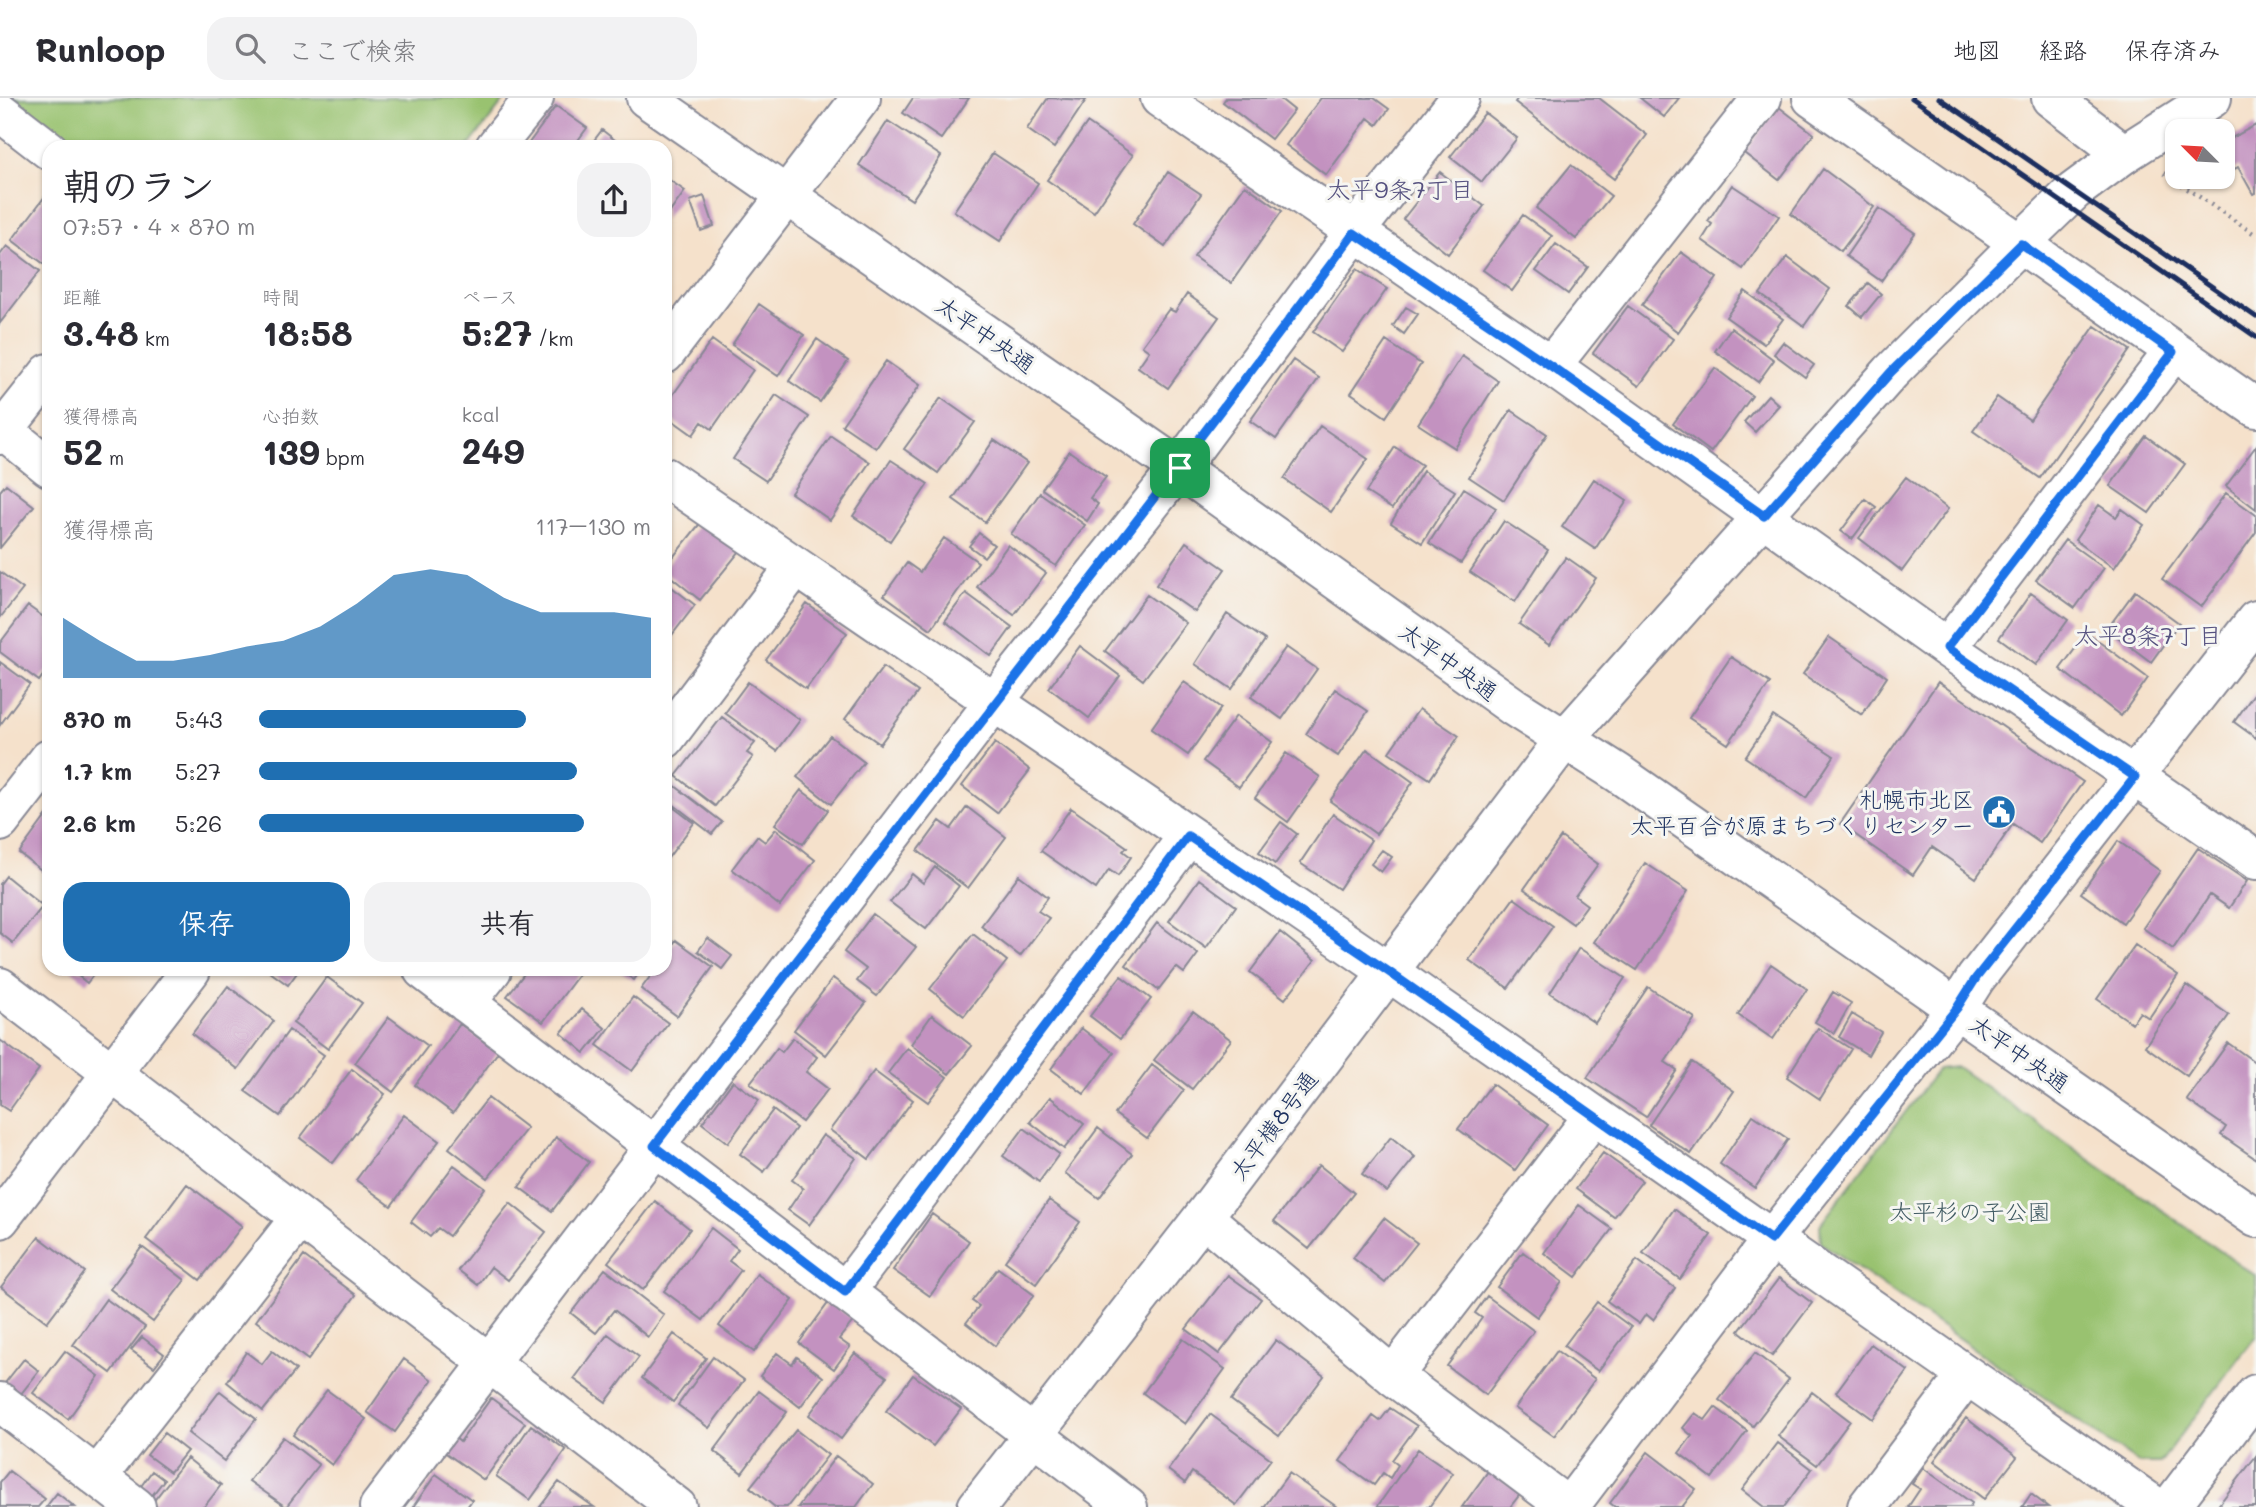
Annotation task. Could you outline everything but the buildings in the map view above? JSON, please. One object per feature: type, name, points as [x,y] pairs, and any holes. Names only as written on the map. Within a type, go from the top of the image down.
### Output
[{"type":"street","points":[[501,140],[534,98]]},
{"type":"street","name":"太平中央通","points":[[646,98],[1180,468],[1564,740],[1618,772],[2256,1218]]},
{"type":"street","points":[[672,345],[861,98]]},
{"type":"street","points":[[1160,98],[1551,366],[1947,648],[2256,860]]},
{"type":"street","points":[[379,1507],[994,702],[1180,468],[1354,233],[1460,98]]},
{"type":"street","points":[[1551,366],[1762,98]]},
{"type":"street","points":[[1812,98],[2256,408]]},
{"type":"street","points":[[2051,98],[2139,160]]},
{"type":"street","name":"太平横8号通","points":[[977,1507],[1203,1217],[1564,740],[1891,372],[2074,191],[2139,160],[2212,98]]},
{"type":"street","points":[[0,112],[42,145]]},
{"type":"street","points":[[1947,648],[2173,352]]},
{"type":"street","points":[[42,382],[2,433],[42,462]]},
{"type":"street","points":[[672,482],[1389,972],[2156,1507]]},
{"type":"street","points":[[672,730],[795,567]]},
{"type":"street","points":[[1203,1217],[1393,1376],[1568,1507],[1771,1240],[1957,1008],[1976,978],[2256,620]]},
{"type":"street","points":[[0,822],[42,768]]},
{"type":"street","points":[[845,1292],[1188,836]]},
{"type":"street","points":[[0,1219],[186,976]]},
{"type":"street","points":[[431,976],[1128,1507]]},
{"type":"street","points":[[466,1003],[487,976]]},
{"type":"street","points":[[0,988],[677,1507]]},
{"type":"street","points":[[1393,1376],[1594,1115]]},
{"type":"street","points":[[97,1477],[300,1218]]},
{"type":"street","points":[[1867,1507],[1966,1376]]},
{"type":"street","points":[[2170,1507],[2256,1394]]},
{"type":"street","points":[[0,1402],[136,1507]]},
{"type":"path","points":[[2139,160],[2256,235]]},
{"type":"green space","points":[[14,98],[506,98],[473,140],[70,140]]},
{"type":"green space","name":"太平杉の子公園","points":[[1957,1067],[2256,1276],[2256,1336],[2160,1463],[2139,1463],[1821,1243],[1820,1225],[1938,1069]]},
{"type":"railway","points":[[1912,98],[2256,337]]},
{"type":"railway","points":[[1939,98],[2256,317]]},
{"type":"place","name":"札幌市北区 太平百合が原まちづくりセンター","points":[[1999,812]]},
{"type":"district","name":"太平9条7丁目","points":[[1400,188]]},
{"type":"district","name":"太平8条7丁目","points":[[2148,634]]},
{"type":"route","points":[[1354,233],[1551,366],[1764,516],[1891,372],[2021,244],[2173,352],[1947,648],[2135,777],[1976,978],[1957,1008],[1771,1240],[1389,972],[1188,836],[845,1292],[654,1146],[994,702],[1180,468],[1354,233]]}]
